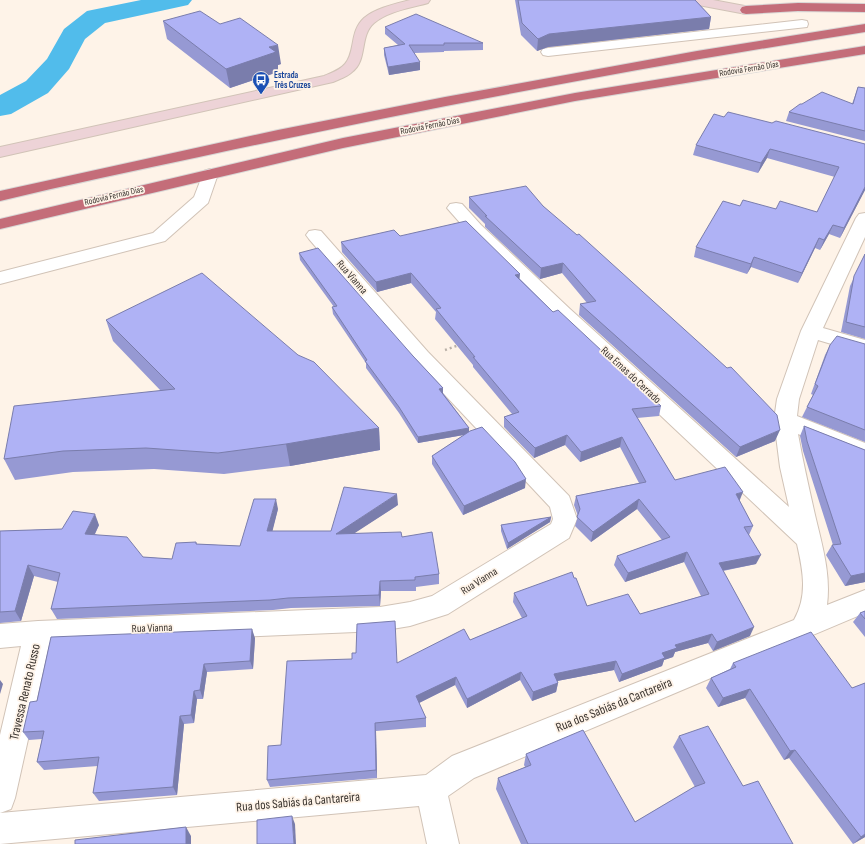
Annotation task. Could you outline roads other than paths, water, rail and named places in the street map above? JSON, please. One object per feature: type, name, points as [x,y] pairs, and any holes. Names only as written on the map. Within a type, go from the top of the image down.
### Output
[{"type":"highway","points":[[746,10],[798,7],[865,8]]},
{"type":"highway","points":[[746,10],[786,15],[802,24],[797,31],[776,41]]},
{"type":"highway","points":[[0,196],[340,121],[556,79],[776,41],[865,28]]},
{"type":"highway","name":"Rodovia Fernão Dias","points":[[0,224],[343,143],[575,97],[865,50]]},
{"type":"main road","points":[[0,152],[328,79],[344,72],[353,63],[358,42],[365,25],[374,17],[424,0]]},
{"type":"main road","points":[[693,0],[746,10]]},
{"type":"street","points":[[548,52],[802,24]]},
{"type":"street","points":[[0,278],[159,237],[202,199],[210,174]]},
{"type":"street","name":"Rua Emas do Cerrado","points":[[456,208],[475,229],[563,313],[809,540]]},
{"type":"street","points":[[803,628],[813,610],[816,588],[814,565],[792,467],[785,420],[788,399],[811,331],[864,223]]},
{"type":"street","name":"Rua Vianna","points":[[0,636],[38,633],[372,619],[410,614],[439,606],[560,531],[565,518],[561,503],[421,357],[315,235]]},
{"type":"street","points":[[811,331],[865,347]]},
{"type":"street","points":[[785,420],[865,452]]},
{"type":"street","name":"Rua dos Sabiás da Cantareira","points":[[0,829],[431,790],[463,767],[803,628],[865,601]]},
{"type":"street","name":"Travessa Renato Russo","points":[[0,798],[38,633]]},
{"type":"street","points":[[431,790],[443,844]]},
{"type":"waterway","points":[[0,107],[37,87],[59,63],[74,35],[96,17],[179,0]]},
{"type":"place","name":"Estrada Três Cruzes","points":[[261,95]]}]
